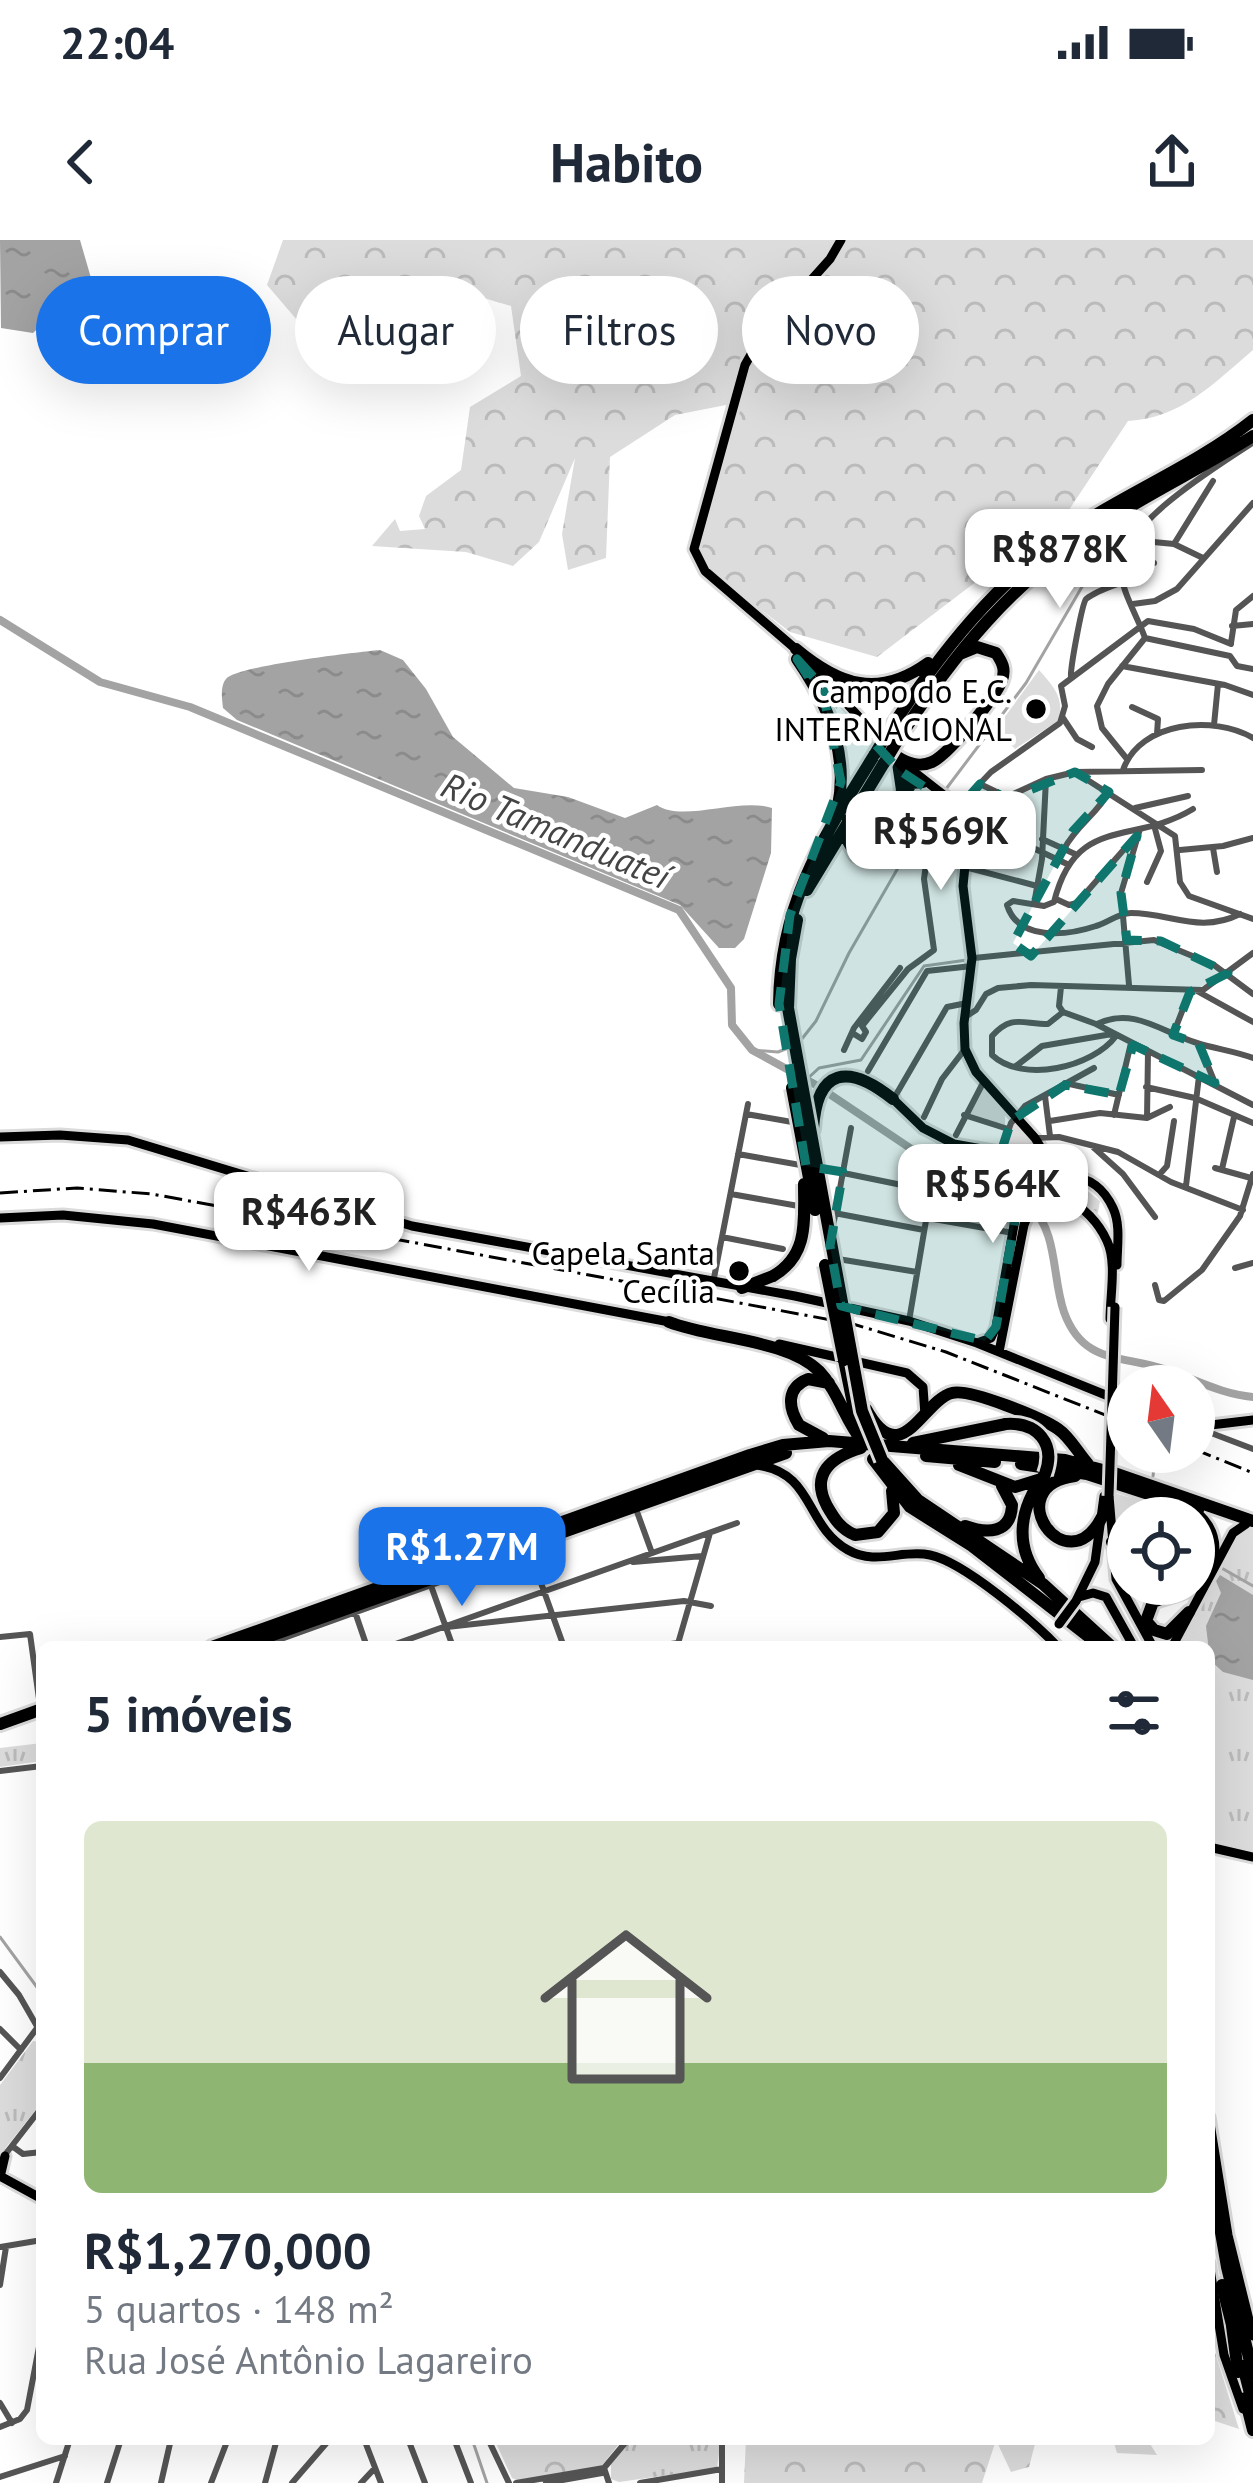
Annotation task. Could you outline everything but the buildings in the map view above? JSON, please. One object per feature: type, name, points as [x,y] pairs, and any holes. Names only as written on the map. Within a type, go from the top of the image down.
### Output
[{"type":"highway","points":[[797,654],[834,678],[879,684],[916,672],[1003,586],[1056,542],[1253,421]]},
{"type":"highway","points":[[862,1445],[783,1006],[802,900],[842,819],[953,658],[1001,603],[1101,524],[1253,439]]},
{"type":"highway","points":[[797,654],[831,719],[841,768],[842,819],[851,849],[867,858],[878,856],[892,843],[901,799],[889,752],[955,637]]},
{"type":"highway","points":[[889,752],[912,764],[934,761],[1000,684],[1003,664],[990,649],[970,648],[953,658]]},
{"type":"highway","points":[[901,799],[919,782]]},
{"type":"highway","points":[[742,1288],[773,1276],[796,1256],[804,1237],[808,1153],[814,1107],[823,1087],[835,1078],[849,1076],[895,1096]]},
{"type":"highway","points":[[808,1153],[860,1397],[895,1504],[886,1527],[855,1535],[837,1522],[822,1495],[820,1477],[834,1458],[862,1445]]},
{"type":"highway","points":[[669,1322],[775,1349],[811,1365],[829,1384],[862,1445],[908,1491],[1043,1584],[1105,1641]]},
{"type":"highway","points":[[829,1384],[808,1379],[791,1393],[790,1406],[796,1421],[814,1436],[830,1441]]},
{"type":"highway","points":[[860,1397],[873,1422],[884,1430],[908,1431],[944,1395],[965,1392],[1056,1427],[1088,1470]]},
{"type":"highway","points":[[897,1446],[1006,1424],[1030,1426],[1042,1436],[1050,1459],[1027,1502],[1022,1534],[1029,1563],[1043,1584]]},
{"type":"highway","points":[[261,1641],[766,1450],[830,1441],[1065,1460],[1159,1497]]},
{"type":"highway","points":[[229,1641],[398,1581],[427,1579],[529,1547],[803,1450],[862,1445],[934,1457],[1088,1470],[1241,1523]]},
{"type":"highway","points":[[934,1457],[1020,1488],[1043,1476]]},
{"type":"highway","points":[[1088,1470],[1048,1484],[1039,1504],[1041,1520],[1058,1538],[1073,1542],[1092,1534],[1102,1516]]},
{"type":"highway","points":[[949,1521],[986,1532],[1001,1528],[1010,1519],[1012,1505],[997,1481]]},
{"type":"highway","points":[[890,1484],[910,1507],[972,1546],[1094,1641]]},
{"type":"highway","points":[[1215,1548],[1216,1556]]},
{"type":"highway","points":[[354,1609],[360,1598],[398,1581]]},
{"type":"highway","points":[[1150,1605],[1148,1626],[1160,1634],[1172,1632],[1189,1612]]},
{"type":"highway","points":[[0,1725],[36,1714]]},
{"type":"highway","points":[[1215,2200],[1236,2326],[1253,2374]]},
{"type":"highway","points":[[1215,2238],[1253,2405]]},
{"type":"highway","points":[[1236,2326],[1253,2360]]},
{"type":"highway","points":[[1236,2326],[1234,2352],[1253,2432]]},
{"type":"main road","points":[[841,240],[830,260],[772,321],[745,365],[694,545],[700,565],[764,618],[919,782],[960,812],[970,833],[964,900],[972,962],[965,1049],[1011,1118],[1035,1138],[1058,1196],[1084,1214],[1109,1246],[1107,1496]]},
{"type":"main road","points":[[895,1096],[923,1128],[944,1139],[962,1147],[1023,1154],[1032,1161],[1037,1177],[1027,1206],[999,1352]]},
{"type":"main road","points":[[0,1134],[121,1137]]},
{"type":"main road","points":[[0,1134],[121,1137],[412,1226],[821,1300],[976,1343],[1107,1396]]},
{"type":"main road","points":[[1003,1152],[1019,1177],[1027,1206]]},
{"type":"main road","points":[[1046,1156],[1105,1196],[1117,1222],[1107,1496],[1095,1562],[1059,1624],[1059,1641]]},
{"type":"main road","points":[[976,1343],[991,1338],[996,1327],[1013,1233],[1027,1206],[1051,1180],[1073,1177]]},
{"type":"main road","points":[[1027,1206],[1058,1196]]},
{"type":"main road","points":[[1084,1214],[1095,1217],[1104,1212],[1105,1196]]},
{"type":"main road","points":[[0,1218],[63,1215],[153,1224],[907,1372],[922,1387],[924,1417]]},
{"type":"main road","points":[[1215,1425],[1253,1420]]},
{"type":"main road","points":[[753,1467],[783,1472],[795,1480],[824,1529],[845,1549],[876,1558],[914,1553],[948,1561],[1053,1641]]},
{"type":"main road","points":[[1216,1556],[1241,1523]]},
{"type":"main road","points":[[1077,1599],[1096,1593],[1106,1597],[1130,1641]]},
{"type":"main road","points":[[1130,1605],[1150,1641]]},
{"type":"main road","points":[[1175,1641],[1192,1605]]},
{"type":"main road","points":[[1215,1848],[1253,1857]]},
{"type":"main road","points":[[6,2154],[0,2174],[36,2195]]},
{"type":"main road","points":[[1215,2154],[1228,2235],[1253,2336]]},
{"type":"main road","points":[[1215,2314],[1224,2355],[1253,2432]]},
{"type":"street","points":[[1145,638],[1123,582],[1121,563],[1132,540],[1138,529],[1253,439]]},
{"type":"street","points":[[1174,544],[1213,481]]},
{"type":"street","points":[[1132,604],[1155,602],[1170,594],[1253,503]]},
{"type":"street","points":[[1132,540],[1174,544],[1203,557]]},
{"type":"street","points":[[1121,563],[1154,563]]},
{"type":"street","points":[[1072,678],[1069,669],[1078,644],[1082,605],[1123,582]]},
{"type":"street","points":[[1253,596],[1236,610],[1230,656],[1234,664],[1253,669]]},
{"type":"street","points":[[1092,747],[1077,740],[1063,718],[1059,688],[1141,626],[1153,620],[1231,644]]},
{"type":"street","points":[[1232,626],[1253,625]]},
{"type":"street","points":[[1145,638],[1230,656]]},
{"type":"street","points":[[1127,759],[1102,728],[1098,700],[1145,638]]},
{"type":"street","points":[[1122,666],[1253,695]]},
{"type":"street","points":[[1214,725],[1218,684]]},
{"type":"street","points":[[1132,707],[1158,719],[1157,734]]},
{"type":"street","points":[[844,1050],[854,1034],[862,1039],[866,1032],[862,1026],[934,950],[924,879],[930,836],[960,812],[980,784],[1063,718]]},
{"type":"street","points":[[1124,770],[1137,746],[1157,734],[1214,725],[1238,729],[1253,738]]},
{"type":"street","points":[[980,784],[1007,797],[1075,772],[1202,770]]},
{"type":"street","points":[[1075,772],[1175,836],[1180,882],[1189,896],[1253,919]]},
{"type":"street","points":[[1034,904],[1046,779]]},
{"type":"street","points":[[1064,849],[1077,826],[1099,808],[1109,792]]},
{"type":"street","points":[[1135,808],[1187,796]]},
{"type":"street","points":[[1193,809],[1139,832],[1094,842],[1075,854],[1049,906],[1013,901],[1007,908],[1016,924],[1045,932],[1095,927],[1122,914],[1209,924],[1240,914]]},
{"type":"street","points":[[1147,882],[1161,851],[1156,825]]},
{"type":"street","points":[[1056,899],[1077,903],[1139,832]]},
{"type":"street","points":[[1129,986],[1121,893],[1139,832]]},
{"type":"street","points":[[1042,838],[1075,854]]},
{"type":"street","points":[[1179,850],[1253,838]]},
{"type":"street","points":[[966,864],[1006,842],[1066,864]]},
{"type":"street","points":[[1213,848],[1217,872]]},
{"type":"street","points":[[966,864],[1037,886]]},
{"type":"street","points":[[868,1071],[906,978],[930,969],[1126,940],[1161,941],[1228,974],[1253,994]]},
{"type":"street","points":[[1174,1034],[1194,991],[1228,974],[1253,952]]},
{"type":"street","points":[[1061,986],[1063,1012],[1096,1024],[1253,1105]]},
{"type":"street","points":[[965,1017],[998,988],[1129,986],[1194,991],[1253,1022]]},
{"type":"street","points":[[895,1096],[947,1007],[967,1003]]},
{"type":"street","points":[[1063,1012],[1048,1024],[1013,1019],[992,1036],[992,1055],[1015,1068],[1060,1068],[1102,1050],[1114,1035]]},
{"type":"street","points":[[1096,1024],[1131,1019],[1253,1058]]},
{"type":"street","points":[[1015,1068],[1042,1046],[1114,1035]]},
{"type":"street","points":[[1114,1115],[1131,1043]]},
{"type":"street","points":[[1199,1044],[1215,1083]]},
{"type":"street","points":[[924,1117],[942,1079],[965,1049]]},
{"type":"street","points":[[1147,1118],[1148,1052]]},
{"type":"street","points":[[1003,1152],[1011,1118],[1029,1102],[1094,1068]]},
{"type":"street","points":[[1186,1187],[1199,1076]]},
{"type":"street","points":[[956,1135],[984,1081]]},
{"type":"street","points":[[1065,1084],[1119,1095]]},
{"type":"street","points":[[1145,1087],[1195,1098],[1253,1124]]},
{"type":"street","points":[[1045,1096],[1050,1136]]},
{"type":"street","points":[[713,1283],[748,1104]]},
{"type":"street","points":[[1050,1121],[1094,1113],[1147,1118],[1170,1107]]},
{"type":"street","points":[[746,1114],[792,1122]]},
{"type":"street","points":[[964,1115],[1011,1118]]},
{"type":"street","points":[[1155,1285],[1159,1300],[1166,1300],[1195,1278],[1243,1210],[1252,1176],[1219,1169],[1234,1117]]},
{"type":"street","points":[[1159,1175],[1166,1166],[1174,1121]]},
{"type":"street","points":[[821,1300],[850,1128]]},
{"type":"street","points":[[1035,1138],[1050,1136],[1128,1156],[1159,1175],[1243,1210]]},
{"type":"street","points":[[1091,1145],[1123,1174],[1155,1217]]},
{"type":"street","points":[[739,1154],[931,1191]]},
{"type":"street","points":[[908,1321],[933,1179]]},
{"type":"street","points":[[730,1194],[924,1230]]},
{"type":"street","points":[[926,1217],[1013,1233]]},
{"type":"street","points":[[722,1237],[783,1249]]},
{"type":"street","points":[[828,1258],[917,1272]]},
{"type":"street","points":[[1235,1268],[1253,1263]]},
{"type":"street","points":[[1215,1435],[1253,1449]]},
{"type":"street","points":[[636,1509],[652,1558]]},
{"type":"street","points":[[652,1558],[737,1523]]},
{"type":"street","points":[[678,1641],[710,1533]]},
{"type":"street","points":[[529,1547],[562,1641]]},
{"type":"street","points":[[467,1623],[629,1562],[703,1556]]},
{"type":"street","points":[[427,1579],[451,1641]]},
{"type":"street","points":[[405,1641],[467,1623],[690,1601],[711,1606]]},
{"type":"street","points":[[354,1609],[365,1641]]},
{"type":"street","points":[[0,1637],[31,1636],[36,1674]]},
{"type":"street","points":[[0,1772],[36,1767]]},
{"type":"street","points":[[0,1972],[36,2025]]},
{"type":"street","points":[[0,2029],[21,2050]]},
{"type":"street","points":[[0,2078],[36,2036]]},
{"type":"street","points":[[6,2154],[36,2115]]},
{"type":"street","points":[[6,2154],[36,2153]]},
{"type":"street","points":[[0,2285],[3,2246],[36,2241]]},
{"type":"street","points":[[0,2427],[24,2415],[36,2365]]},
{"type":"street","points":[[0,2403],[12,2423]]},
{"type":"street","points":[[56,2483],[68,2445]]},
{"type":"street","points":[[107,2483],[119,2445]]},
{"type":"street","points":[[161,2483],[170,2445]]},
{"type":"street","points":[[211,2483],[225,2445]]},
{"type":"street","points":[[265,2483],[275,2445]]},
{"type":"street","points":[[292,2483],[325,2445]]},
{"type":"street","points":[[366,2445],[381,2483]]},
{"type":"street","points":[[411,2445],[425,2483]]},
{"type":"street","points":[[456,2445],[471,2483]]},
{"type":"street","points":[[491,2445],[512,2483],[603,2471]]},
{"type":"street","points":[[546,2483],[603,2471],[623,2445]]},
{"type":"street","points":[[722,2445],[722,2483]]},
{"type":"street","points":[[0,2477],[65,2456]]},
{"type":"street","points":[[361,2483],[375,2468]]},
{"type":"street","points":[[640,2483],[722,2469]]},
{"type":"street","points":[[603,2471],[609,2483]]},
{"type":"highlighted area","points":[[797,659],[899,770],[958,809],[980,784],[1007,799],[1075,772],[1109,792],[1073,831],[1013,943],[1031,956],[1137,836],[1121,893],[1127,940],[1161,941],[1228,973],[1190,992],[1173,1035],[1199,1044],[1215,1083],[1133,1045],[1119,1095],[1065,1085],[1011,1121],[1002,1149],[1020,1191],[996,1327],[985,1341],[841,1306],[830,1246],[843,1172],[806,1166],[779,1004],[790,915],[841,782],[825,703]]},
{"type":"green space","points":[[283,240],[1253,240],[1253,350],[1181,406],[1128,421],[1055,531],[1018,524],[987,544],[981,578],[877,657],[790,632],[710,570],[700,549],[706,495],[731,404],[675,415],[610,457],[606,558],[568,570],[562,534],[575,458],[539,542],[513,566],[466,552],[372,546],[395,519],[400,531],[425,529],[419,516],[426,496],[461,470],[470,407],[520,377],[520,384],[718,384],[718,276],[520,276],[520,369],[511,306],[496,302],[496,276],[295,276],[295,318],[271,290],[270,276]]},
{"type":"green space","name":"Campo do E.C. INTERNACIONAL","points":[[1039,670],[1059,699],[1058,721],[1015,749],[996,729]]},
{"type":"green space","points":[[984,1085],[1005,1108],[1005,1126],[967,1114]]},
{"type":"green space","points":[[1015,1119],[1042,1153],[1048,1171],[1039,1188],[1034,1159],[1021,1149],[1006,1147]]},
{"type":"green space","points":[[1060,1181],[1085,1189],[1100,1201],[1098,1213],[1060,1191]]},
{"type":"green space","points":[[1253,1530],[1253,1851],[1215,1841],[1215,1641],[1181,1641],[1200,1605],[1215,1605],[1215,1577],[1239,1531]]},
{"type":"green space","points":[[36,1744],[36,1762],[0,1767],[0,1748]]},
{"type":"green space","points":[[36,2041],[36,2110],[0,2155],[0,2085]]},
{"type":"green space","points":[[1215,2352],[1239,2429],[1215,2421]]},
{"type":"green space","points":[[497,2445],[618,2445],[600,2468],[519,2481],[512,2478]]},
{"type":"green space","points":[[720,2445],[717,2468],[619,2482],[611,2479],[611,2464],[625,2446]]},
{"type":"green space","points":[[746,2445],[994,2445],[982,2483],[744,2483]]},
{"type":"green space","points":[[998,2445],[1035,2445],[1029,2467],[1011,2472]]},
{"type":"green space","points":[[1115,2445],[1151,2445],[1157,2455],[1117,2453]]},
{"type":"water","points":[[0,240],[80,240],[90,276],[36,276],[36,330],[1,328]]},
{"type":"water","points":[[380,650],[403,660],[453,737],[514,788],[568,797],[625,818],[657,805],[680,812],[743,805],[772,808],[771,853],[744,939],[735,948],[719,948],[680,905],[237,720],[223,708],[223,685],[234,674]]},
{"type":"water","points":[[1220,1575],[1253,1595],[1253,1680],[1223,1672],[1215,1665],[1215,1641],[1208,1641],[1206,1626],[1221,1593],[1216,1581]]},
{"type":"waterway","points":[[946,789],[1026,683],[1097,561]]},
{"type":"waterway","name":"Rio Tamanduateí","points":[[0,620],[100,682],[190,707],[679,910],[731,988],[732,1025],[752,1050],[816,1085],[910,1148],[1018,1199]]},
{"type":"waterway","points":[[801,1040],[816,1021],[849,953],[936,802]]},
{"type":"waterway","points":[[806,1080],[819,1068],[861,1060],[924,966],[967,960]]},
{"type":"waterway","points":[[752,1050],[788,1048]]},
{"type":"waterway","name":"Rio Tamanduateí","points":[[1031,1207],[1046,1229],[1064,1312],[1082,1341],[1106,1355],[1253,1397]]},
{"type":"waterway","points":[[1218,1566],[1253,1586]]},
{"type":"waterway","points":[[0,1937],[36,1986]]},
{"type":"waterway","points":[[474,2445],[487,2483]]},
{"type":"railway","points":[[0,1193],[77,1188],[152,1194],[853,1324],[946,1352],[1107,1416]]},
{"type":"railway","points":[[1215,1458],[1253,1473]]},
{"type":"place","name":"Campo do E.C. INTERNACIONAL","points":[[1036,709]]},
{"type":"place","name":"Capela Santa Cecília","points":[[739,1271]]}]
